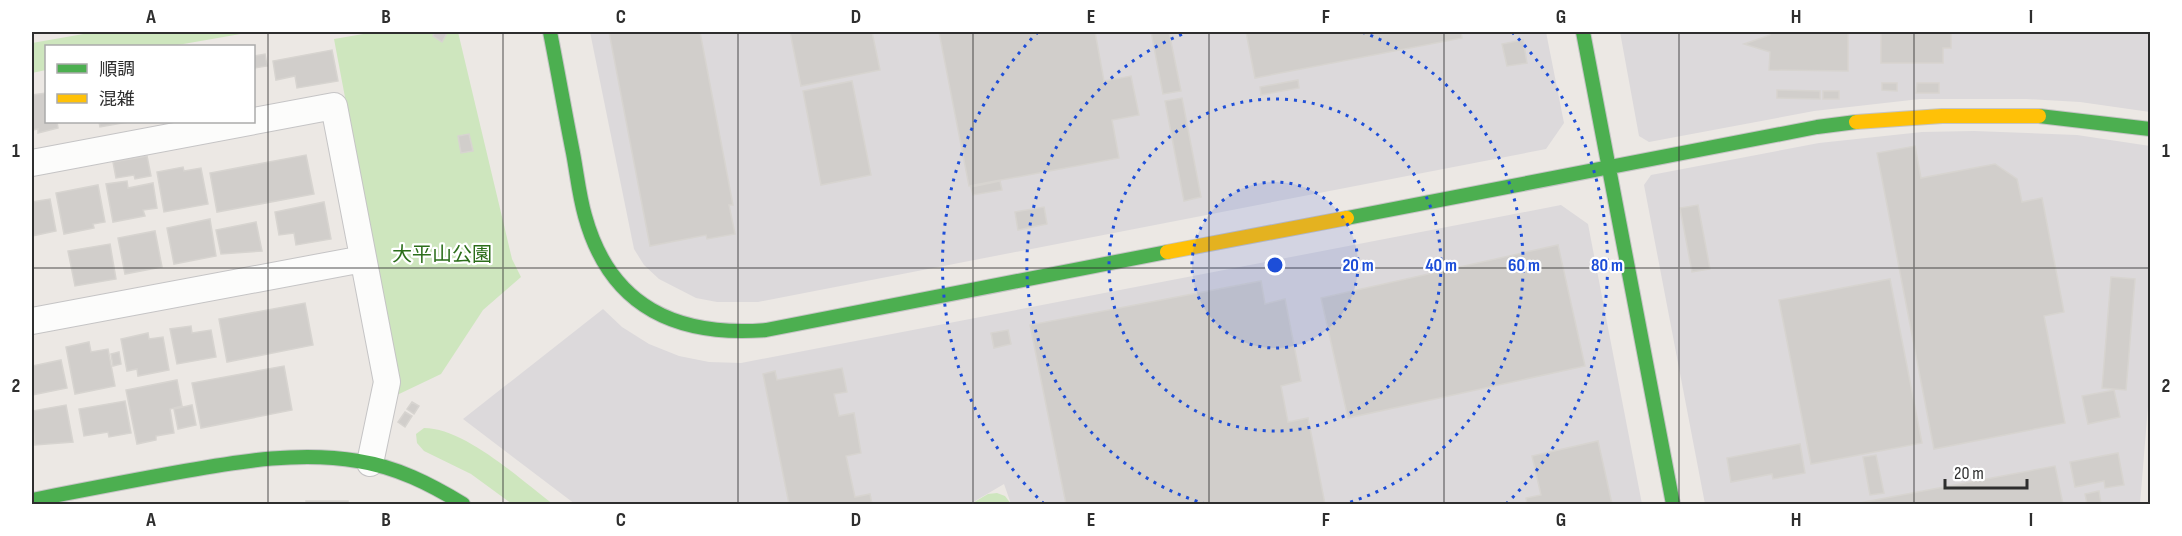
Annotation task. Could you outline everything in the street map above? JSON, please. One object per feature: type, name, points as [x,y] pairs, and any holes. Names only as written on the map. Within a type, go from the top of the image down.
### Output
[{"type":"street","points":[[550,32],[585,216],[593,241],[605,265],[620,286],[640,304],[663,318],[687,328],[713,333],[740,334],[766,330],[1817,127],[1921,116],[2037,116],[2151,129]]},
{"type":"street","points":[[1583,32],[1673,504]]},
{"type":"street","points":[[255,121],[334,106],[387,382],[370,463]]},
{"type":"street","points":[[32,163],[244,123]]},
{"type":"street","points":[[32,321],[363,259]]},
{"type":"street","points":[[32,500],[256,458],[315,455],[370,463],[429,485],[463,504]]},
{"type":"shaded area","points":[[590,32],[1546,32],[1564,123],[1546,149],[758,302],[717,302],[696,298],[659,279],[644,265],[634,249]]},
{"type":"shaded area","points":[[1620,32],[2150,32],[2150,112],[2080,102],[2027,99],[1920,99],[1814,111],[1649,142],[1639,136]]},
{"type":"shaded area","points":[[1974,131],[2077,135],[2150,146],[2150,382],[2140,504],[1705,504],[1644,185],[1651,175],[1819,143],[1922,132]]},
{"type":"shaded area","points":[[1561,205],[1588,224],[1642,504],[1011,504],[1004,484],[970,504],[575,504],[463,419],[603,309],[622,327],[649,344],[679,356],[709,362],[741,363]]},
{"type":"green space","points":[[95,32],[252,32],[178,45],[45,45],[45,70],[32,73],[32,43]]},
{"type":"green space","name":"大平山公園","points":[[375,32],[458,32],[512,259],[521,277],[483,310],[441,374],[397,395],[399,383],[334,39]]},
{"type":"green space","points":[[424,428],[440,430],[457,436],[474,446],[509,469],[553,504],[512,504],[471,474],[424,451],[417,443],[416,434]]},
{"type":"green space","points":[[997,493],[1005,496],[1011,504],[971,504],[988,494]]},
{"type":"building","points":[[435,32],[447,33],[442,42],[433,36]]},
{"type":"building","points":[[609,32],[700,32],[733,205],[729,205],[735,234],[707,239],[706,235],[650,246]]},
{"type":"building","points":[[790,32],[872,32],[880,70],[801,86]]},
{"type":"building","points":[[939,32],[1095,32],[1104,81],[1131,76],[1139,115],[1112,120],[1119,158],[969,186]]},
{"type":"building","points":[[1151,32],[1169,32],[1181,91],[1163,94]]},
{"type":"building","points":[[1246,32],[1461,32],[1462,38],[1255,78]]},
{"type":"building","points":[[1770,32],[1848,32],[1848,71],[1769,70],[1770,52],[1744,44],[1770,35]]},
{"type":"building","points":[[1881,32],[1951,32],[1951,48],[1943,48],[1943,63],[1881,63]]},
{"type":"building","points":[[1523,40],[1527,63],[1507,66],[1502,44]]},
{"type":"building","points":[[332,50],[338,81],[297,88],[295,76],[276,80],[273,61]]},
{"type":"building","points":[[265,54],[267,66],[255,68],[255,56]]},
{"type":"building","points":[[1298,80],[1299,88],[1261,95],[1260,87]]},
{"type":"building","points":[[852,81],[871,175],[821,185],[803,91]]},
{"type":"building","points":[[1882,83],[1897,83],[1897,91],[1882,90]]},
{"type":"building","points":[[1917,83],[1939,83],[1939,93],[1916,93]]},
{"type":"building","points":[[1777,90],[1820,91],[1820,99],[1777,98]]},
{"type":"building","points":[[1823,91],[1839,91],[1839,99],[1823,99]]},
{"type":"building","points":[[45,93],[45,123],[57,123],[58,128],[38,133],[38,129],[32,130],[32,95]]},
{"type":"building","points":[[1182,98],[1201,197],[1184,201],[1165,101]]},
{"type":"building","points":[[99,123],[122,123],[100,127]]},
{"type":"building","points":[[469,134],[473,151],[461,153],[458,136]]},
{"type":"building","points":[[1915,146],[1921,178],[1995,164],[2017,179],[2022,202],[2042,198],[2064,312],[2044,316],[2065,423],[1934,449],[1877,153]]},
{"type":"building","points":[[306,155],[314,194],[217,212],[210,173]]},
{"type":"building","points":[[147,156],[151,176],[135,179],[134,175],[116,178],[113,162]]},
{"type":"building","points":[[183,167],[184,171],[201,168],[208,204],[164,212],[157,172]]},
{"type":"building","points":[[127,181],[128,188],[153,183],[157,208],[143,210],[145,216],[113,222],[106,184]]},
{"type":"building","points":[[1000,181],[1002,190],[973,195],[971,187]]},
{"type":"building","points":[[98,185],[105,222],[93,224],[94,228],[64,234],[56,193]]},
{"type":"building","points":[[50,199],[56,231],[32,236],[32,202]]},
{"type":"building","points":[[324,202],[331,239],[296,245],[294,233],[279,235],[275,212]]},
{"type":"building","points":[[1698,205],[1710,269],[1692,272],[1680,208]]},
{"type":"building","points":[[1044,207],[1047,224],[1018,230],[1015,212]]},
{"type":"building","points":[[210,219],[216,256],[174,264],[167,228]]},
{"type":"building","points":[[256,222],[262,251],[221,254],[216,230]]},
{"type":"building","points":[[155,231],[162,267],[125,274],[118,238]]},
{"type":"building","points":[[110,244],[116,279],[75,286],[68,251]]},
{"type":"building","points":[[1558,245],[1585,366],[1348,418],[1321,298]]},
{"type":"building","points":[[2111,277],[2135,279],[2126,390],[2102,388]]},
{"type":"building","points":[[1890,279],[1922,443],[1811,464],[1779,300]]},
{"type":"building","points":[[1261,281],[1265,304],[1285,299],[1301,381],[1281,386],[1288,422],[1308,418],[1325,504],[1066,504],[1030,325]]},
{"type":"building","points":[[305,303],[313,345],[227,362],[219,319]]},
{"type":"building","points":[[191,326],[192,333],[211,330],[216,357],[177,364],[170,329]]},
{"type":"building","points":[[1008,330],[1011,344],[994,348],[991,333]]},
{"type":"building","points":[[148,333],[149,339],[163,337],[169,370],[138,376],[137,369],[127,371],[121,339]]},
{"type":"building","points":[[89,342],[91,352],[108,349],[115,386],[75,394],[66,347]]},
{"type":"building","points":[[119,352],[121,364],[113,366],[111,354]]},
{"type":"building","points":[[61,360],[67,388],[32,395],[32,366]]},
{"type":"building","points":[[284,366],[292,410],[201,428],[192,383]]},
{"type":"building","points":[[842,368],[847,392],[834,394],[839,416],[854,413],[861,453],[846,456],[855,497],[870,494],[872,504],[789,504],[763,374],[775,371],[777,380]]},
{"type":"building","points":[[177,380],[182,406],[170,409],[174,433],[156,436],[156,440],[137,444],[126,390]]},
{"type":"building","points":[[2114,390],[2120,417],[2088,424],[2082,396]]},
{"type":"building","points":[[125,401],[131,433],[109,437],[108,432],[84,436],[79,409]]},
{"type":"building","points":[[412,402],[419,406],[414,414],[407,409]]},
{"type":"building","points":[[66,405],[73,442],[35,445],[32,411]]},
{"type":"building","points":[[192,405],[196,425],[178,429],[174,409]]},
{"type":"building","points":[[405,412],[412,416],[405,427],[398,422]]},
{"type":"building","points":[[1598,441],[1612,504],[1527,504],[1526,498],[1541,495],[1532,456]]},
{"type":"building","points":[[1800,444],[1805,473],[1773,479],[1772,474],[1731,482],[1727,458]]},
{"type":"building","points":[[2118,453],[2124,485],[2105,488],[2104,481],[2075,487],[2070,462]]},
{"type":"building","points":[[1876,455],[1884,493],[1870,495],[1863,457]]},
{"type":"building","points":[[2055,466],[2063,504],[1854,504]]},
{"type":"building","points":[[2099,491],[2101,504],[2087,504],[2085,494]]},
{"type":"building","points":[[306,501],[348,501],[348,504],[306,504]]},
{"type":"traffic: fast","points":[[550,32],[581,200],[596,247],[611,273],[630,294],[652,310],[676,321],[704,328],[734,331],[766,330],[1167,252]]},
{"type":"traffic: fast","points":[[1583,32],[1673,504]]},
{"type":"traffic: fast","points":[[2039,116],[2150,129]]},
{"type":"traffic: fast","points":[[1347,218],[1817,127],[1856,122]]},
{"type":"traffic: fast","points":[[32,500],[228,464],[272,458],[315,457],[337,458],[386,467],[426,483],[463,504]]},
{"type":"traffic: slow","points":[[1856,122],[1942,116],[2039,116]]},
{"type":"traffic: slow","points":[[1167,252],[1347,218]]}]
